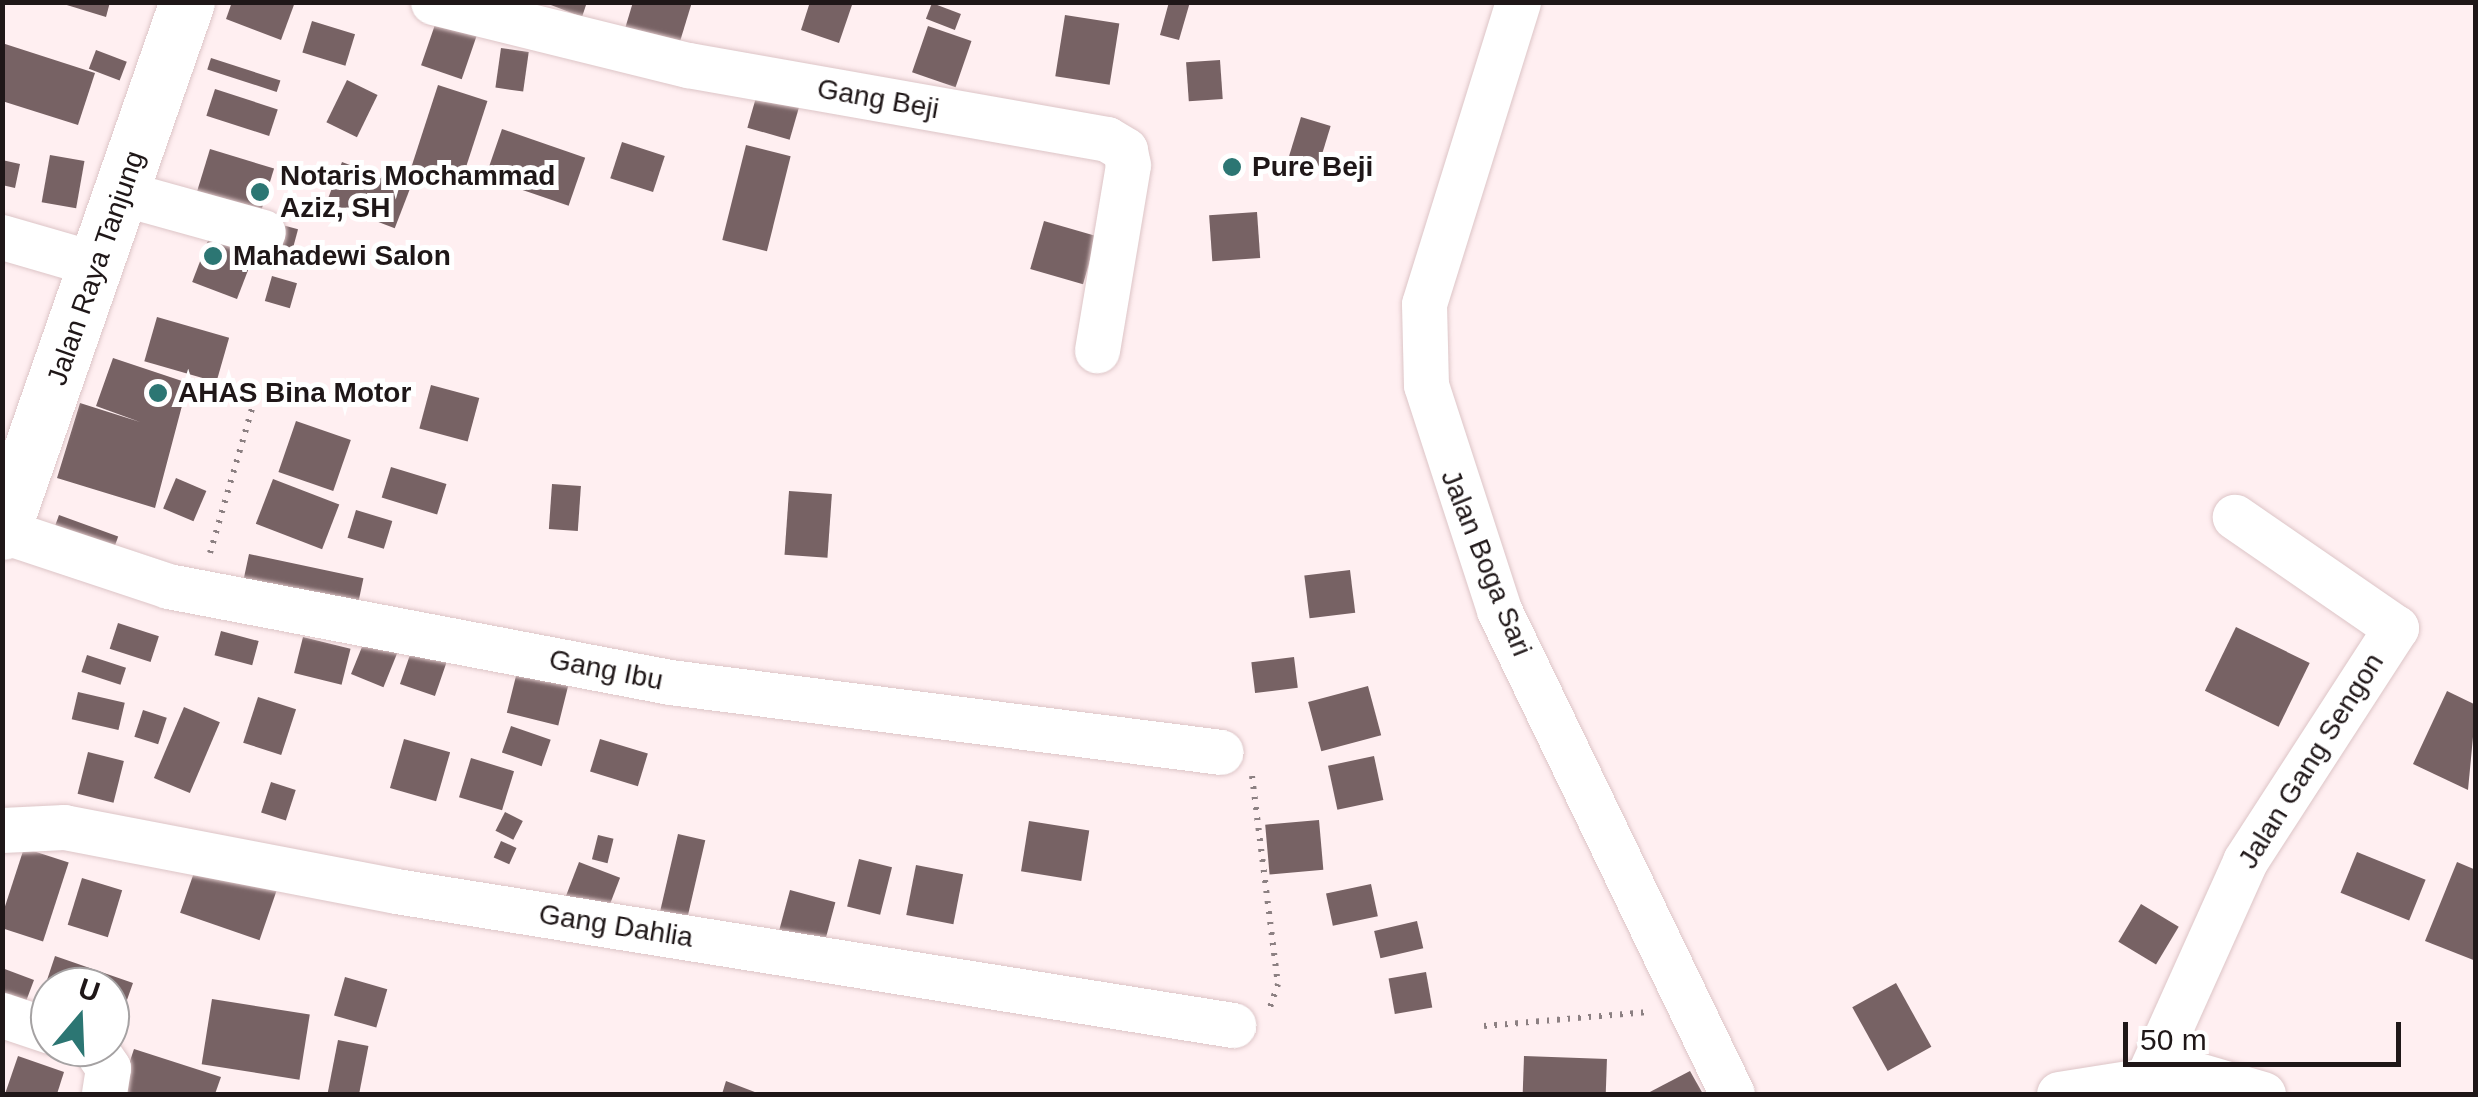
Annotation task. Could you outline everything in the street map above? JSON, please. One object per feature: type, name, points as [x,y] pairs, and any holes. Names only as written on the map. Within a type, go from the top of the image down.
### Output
[{"type":"main road","name":"Jalan Raya Tanjung","points":[[3,531],[100,265],[187,2]]},
{"type":"street","name":"Gang Beji","points":[[434,2],[688,66],[1107,139],[1125,150],[1128,165],[1097,350]]},
{"type":"street","name":"Jalan Boga Sari","points":[[1518,2],[1424,304],[1426,386],[1477,556],[1684,1009],[1732,1094]]},
{"type":"street","points":[[122,193],[264,232]]},
{"type":"street","points":[[2,237],[100,265]]},
{"type":"street","name":"Jalan Gang Sengon","points":[[2149,1075],[2245,861],[2396,628],[2235,517]]},
{"type":"street","name":"Gang Ibu","points":[[3,531],[168,586],[200,588],[670,682],[1221,752]]},
{"type":"street","name":"Gang Dahlia","points":[[2,830],[64,828],[396,891],[1233,1025]]},
{"type":"street","points":[[2,1015],[30,1024]]},
{"type":"street","points":[[104,1094],[107,1067]]},
{"type":"street","points":[[2059,1094],[2149,1075],[2190,1072],[2262,1094]]},
{"type":"path","points":[[200,588],[256,396]]},
{"type":"path","points":[[1221,752],[1252,775],[1278,984],[1267,1013],[1233,1025]]},
{"type":"path","points":[[1484,1026],[1684,1009]]},
{"type":"building","points":[[57,2],[110,2],[106,17]]},
{"type":"building","points":[[232,2],[295,2],[281,40],[226,19]]},
{"type":"building","points":[[543,2],[587,2],[582,17]]},
{"type":"building","points":[[633,2],[692,2],[678,48],[624,32]]},
{"type":"building","points":[[810,2],[853,2],[839,43],[801,30]]},
{"type":"building","points":[[1169,2],[1190,2],[1179,40],[1160,35]]},
{"type":"building","points":[[932,3],[961,14],[955,30],[926,19]]},
{"type":"building","points":[[1065,15],[1119,24],[1110,85],[1055,76]]},
{"type":"building","points":[[438,16],[479,30],[462,79],[421,65]]},
{"type":"building","points":[[312,21],[355,34],[345,66],[302,53]]},
{"type":"building","points":[[928,26],[971,41],[956,87],[912,72]]},
{"type":"building","points":[[2,43],[95,73],[78,125],[2,101]]},
{"type":"building","points":[[501,48],[529,52],[523,92],[495,88]]},
{"type":"building","points":[[96,50],[127,62],[120,80],[89,69]]},
{"type":"building","points":[[211,58],[280,81],[277,92],[207,69]]},
{"type":"building","points":[[1220,60],[1223,99],[1189,101],[1186,62]]},
{"type":"building","points":[[347,80],[378,95],[357,137],[326,122]]},
{"type":"building","points":[[438,85],[487,101],[460,186],[410,170]]},
{"type":"building","points":[[215,89],[278,109],[269,136],[206,116]]},
{"type":"building","points":[[757,94],[799,106],[790,140],[747,128]]},
{"type":"building","points":[[1301,117],[1331,126],[1318,166],[1289,157]]},
{"type":"building","points":[[502,129],[585,158],[569,206],[485,177]]},
{"type":"building","points":[[622,142],[665,156],[653,192],[610,178]]},
{"type":"building","points":[[746,145],[791,156],[767,251],[722,240]]},
{"type":"building","points":[[210,149],[274,169],[260,214],[196,195]]},
{"type":"building","points":[[50,155],[84,161],[76,208],[42,202]]},
{"type":"building","points":[[2,160],[20,164],[15,188],[2,185]]},
{"type":"building","points":[[342,162],[410,188],[395,228],[327,202]]},
{"type":"building","points":[[1257,212],[1260,258],[1212,261],[1209,215]]},
{"type":"building","points":[[1044,221],[1097,236],[1083,284],[1030,269]]},
{"type":"building","points":[[271,222],[298,229],[291,255],[264,248]]},
{"type":"building","points":[[209,238],[254,255],[237,299],[192,282]]},
{"type":"building","points":[[272,276],[297,283],[290,308],[265,301]]},
{"type":"building","points":[[157,317],[229,338],[216,382],[144,361]]},
{"type":"building","points":[[113,358],[188,383],[155,508],[57,478],[80,403],[140,422],[96,406]]},
{"type":"building","points":[[431,385],[479,398],[468,441],[419,428]]},
{"type":"building","points":[[296,421],[351,440],[333,491],[278,472]]},
{"type":"building","points":[[391,467],[446,484],[437,515],[382,498]]},
{"type":"building","points":[[176,478],[206,491],[193,521],[163,508]]},
{"type":"building","points":[[273,479],[339,504],[322,549],[256,524]]},
{"type":"building","points":[[552,484],[581,486],[578,531],[549,529]]},
{"type":"building","points":[[789,491],[832,494],[827,558],[785,555]]},
{"type":"building","points":[[356,510],[392,521],[384,549],[348,538]]},
{"type":"building","points":[[59,515],[118,537],[111,556],[52,535]]},
{"type":"building","points":[[249,554],[363,578],[355,617],[241,593]]},
{"type":"building","points":[[1350,570],[1355,613],[1310,618],[1304,576]]},
{"type":"building","points":[[118,623],[159,636],[151,662],[110,649]]},
{"type":"building","points":[[2236,627],[2310,663],[2279,727],[2205,691]]},
{"type":"building","points":[[221,631],[259,641],[252,665],[215,655]]},
{"type":"building","points":[[303,637],[351,649],[342,685],[294,673]]},
{"type":"building","points":[[366,637],[398,650],[383,687],[351,674]]},
{"type":"building","points":[[412,649],[447,661],[435,696],[400,684]]},
{"type":"building","points":[[87,655],[126,668],[120,685],[81,672]]},
{"type":"building","points":[[1294,657],[1298,688],[1255,693],[1251,662]]},
{"type":"building","points":[[517,672],[568,685],[558,726],[507,713]]},
{"type":"building","points":[[1368,686],[1381,735],[1321,751],[1308,702]]},
{"type":"building","points":[[2447,691],[2476,705],[2468,790],[2413,764]]},
{"type":"building","points":[[78,692],[125,703],[118,730],[72,719]]},
{"type":"building","points":[[258,697],[296,709],[281,755],[243,743]]},
{"type":"building","points":[[184,707],[220,722],[190,793],[154,778]]},
{"type":"building","points":[[143,710],[167,718],[158,744],[134,737]]},
{"type":"building","points":[[511,726],[551,740],[542,766],[502,752]]},
{"type":"building","points":[[404,739],[450,752],[436,801],[390,788]]},
{"type":"building","points":[[600,739],[648,754],[638,786],[590,772]]},
{"type":"building","points":[[88,752],[124,761],[113,803],[78,794]]},
{"type":"building","points":[[1374,756],[1383,800],[1337,810],[1328,766]]},
{"type":"building","points":[[471,758],[514,771],[502,810],[459,797]]},
{"type":"building","points":[[271,782],[296,790],[286,820],[261,812]]},
{"type":"building","points":[[505,812],[523,821],[513,840],[495,831]]},
{"type":"building","points":[[1319,820],[1323,870],[1270,875],[1265,825]]},
{"type":"building","points":[[1029,821],[1089,831],[1081,881],[1021,871]]},
{"type":"building","points":[[678,834],[705,840],[686,923],[659,917]]},
{"type":"building","points":[[598,835],[614,839],[607,863],[592,859]]},
{"type":"building","points":[[501,841],[517,848],[509,864],[494,857]]},
{"type":"building","points":[[24,848],[69,863],[43,941],[2,928],[2,916]]},
{"type":"building","points":[[2357,852],[2426,880],[2409,921],[2341,893]]},
{"type":"building","points":[[199,858],[278,885],[260,940],[180,913]]},
{"type":"building","points":[[859,859],[892,867],[880,915],[847,907]]},
{"type":"building","points":[[579,862],[620,878],[604,920],[563,904]]},
{"type":"building","points":[[2457,862],[2476,870],[2476,961],[2425,941]]},
{"type":"building","points":[[916,865],[963,874],[953,924],[906,915]]},
{"type":"building","points":[[82,878],[122,890],[108,937],[68,925]]},
{"type":"building","points":[[1371,884],[1378,916],[1333,926],[1326,894]]},
{"type":"building","points":[[790,890],[835,902],[824,946],[778,933]]},
{"type":"building","points":[[2141,904],[2179,927],[2156,964],[2118,942]]},
{"type":"building","points":[[1417,921],[1423,948],[1380,958],[1374,931]]},
{"type":"building","points":[[55,956],[87,967],[51,967]]},
{"type":"building","points":[[2,968],[30,978],[22,1012],[2,1004]]},
{"type":"building","points":[[1426,972],[1432,1007],[1395,1014],[1389,979]]},
{"type":"building","points":[[345,977],[387,989],[376,1028],[334,1015]]},
{"type":"building","points":[[1896,983],[1931,1047],[1888,1071],[1852,1007]]},
{"type":"building","points":[[212,999],[310,1014],[299,1080],[202,1064]]},
{"type":"building","points":[[338,1040],[368,1046],[359,1094],[328,1094]]},
{"type":"building","points":[[134,1049],[221,1077],[215,1094],[119,1094]]},
{"type":"building","points":[[18,1056],[30,1060],[30,1067],[64,1072],[57,1094],[5,1094]]},
{"type":"building","points":[[1524,1056],[1607,1059],[1606,1094],[1523,1094]]},
{"type":"building","points":[[1690,1071],[1703,1094],[1646,1094]]},
{"type":"building","points":[[726,1081],[760,1094],[722,1094]]},
{"type":"place","name":"Pure Beji","points":[[1232,167]]},
{"type":"place","name":"Notaris Mochammad Aziz, SH","points":[[260,192]]},
{"type":"place","name":"Mahadewi Salon","points":[[213,256]]},
{"type":"place","name":"AHAS Bina Motor","points":[[158,393]]}]
